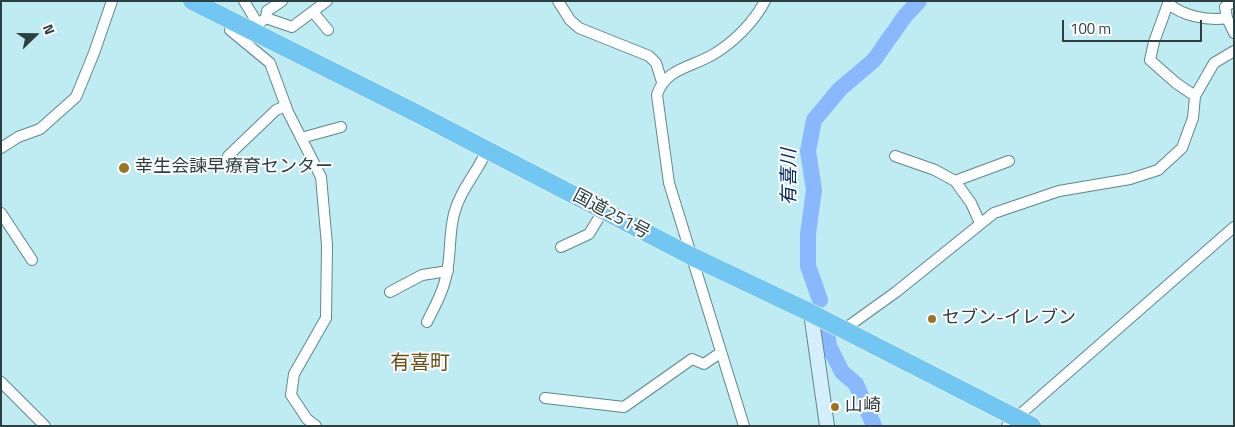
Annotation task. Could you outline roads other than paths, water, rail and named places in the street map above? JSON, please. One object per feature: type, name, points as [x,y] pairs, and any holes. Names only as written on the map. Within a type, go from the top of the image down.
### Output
[{"type":"highway","name":"国道251号","points":[[192,1],[231,21],[259,24],[487,150],[691,256],[811,313],[1019,423]]},
{"type":"street","points":[[1,148],[18,137],[40,129],[76,98],[112,1]]},
{"type":"street","points":[[244,1],[259,24]]},
{"type":"street","points":[[259,24],[267,11],[282,1]]},
{"type":"street","points":[[259,24],[292,27],[327,1]]},
{"type":"street","points":[[558,1],[570,20],[578,28],[649,56],[656,63],[662,82]]},
{"type":"street","points":[[744,426],[720,353],[668,174],[656,95],[662,82],[668,75],[714,54],[737,37],[765,1]]},
{"type":"street","points":[[1234,1],[1225,7],[1226,18],[1234,33]]},
{"type":"street","points":[[1195,96],[1176,84],[1150,60],[1154,42],[1168,2],[1175,10],[1212,20],[1226,18]]},
{"type":"street","points":[[313,12],[328,30]]},
{"type":"street","points":[[231,21],[230,30],[270,63],[286,106],[321,178],[327,245],[326,318],[294,374],[292,395],[307,419],[316,426]]},
{"type":"street","points":[[843,330],[896,292],[994,212],[1059,191],[1130,179],[1158,170],[1182,148],[1194,118],[1195,96],[1214,63],[1234,51]]},
{"type":"street","points":[[228,156],[276,110],[286,106]]},
{"type":"street","points":[[301,138],[341,127]]},
{"type":"street","points":[[427,322],[442,292],[448,271],[453,215],[467,181],[479,169],[487,150]]},
{"type":"street","points":[[895,156],[935,170],[955,181],[971,202],[980,224]]},
{"type":"street","points":[[955,181],[1009,161]]},
{"type":"street","points":[[561,247],[589,234],[603,210]]},
{"type":"street","points":[[1,213],[32,260]]},
{"type":"street","points":[[1019,423],[1234,227]]},
{"type":"street","points":[[390,292],[422,275],[448,271]]},
{"type":"street","points":[[811,313],[827,426]]},
{"type":"street","points":[[545,398],[624,407],[692,359],[704,364],[720,353]]},
{"type":"street","points":[[1,382],[45,426]]},
{"type":"waterway","name":"有喜川","points":[[820,300],[808,266],[808,234],[814,190],[808,151],[814,120],[840,89],[874,60],[905,16],[919,1]]},
{"type":"waterway","name":"有喜川","points":[[827,333],[829,346],[842,372],[856,384],[874,426]]},
{"type":"place","name":"幸生会諫早療育センター","points":[[124,168]]},
{"type":"place","name":"セブン-イレブン","points":[[932,319]]},
{"type":"place","name":"山崎","points":[[835,407]]},
{"type":"district","name":"有喜町","points":[[420,364]]}]
